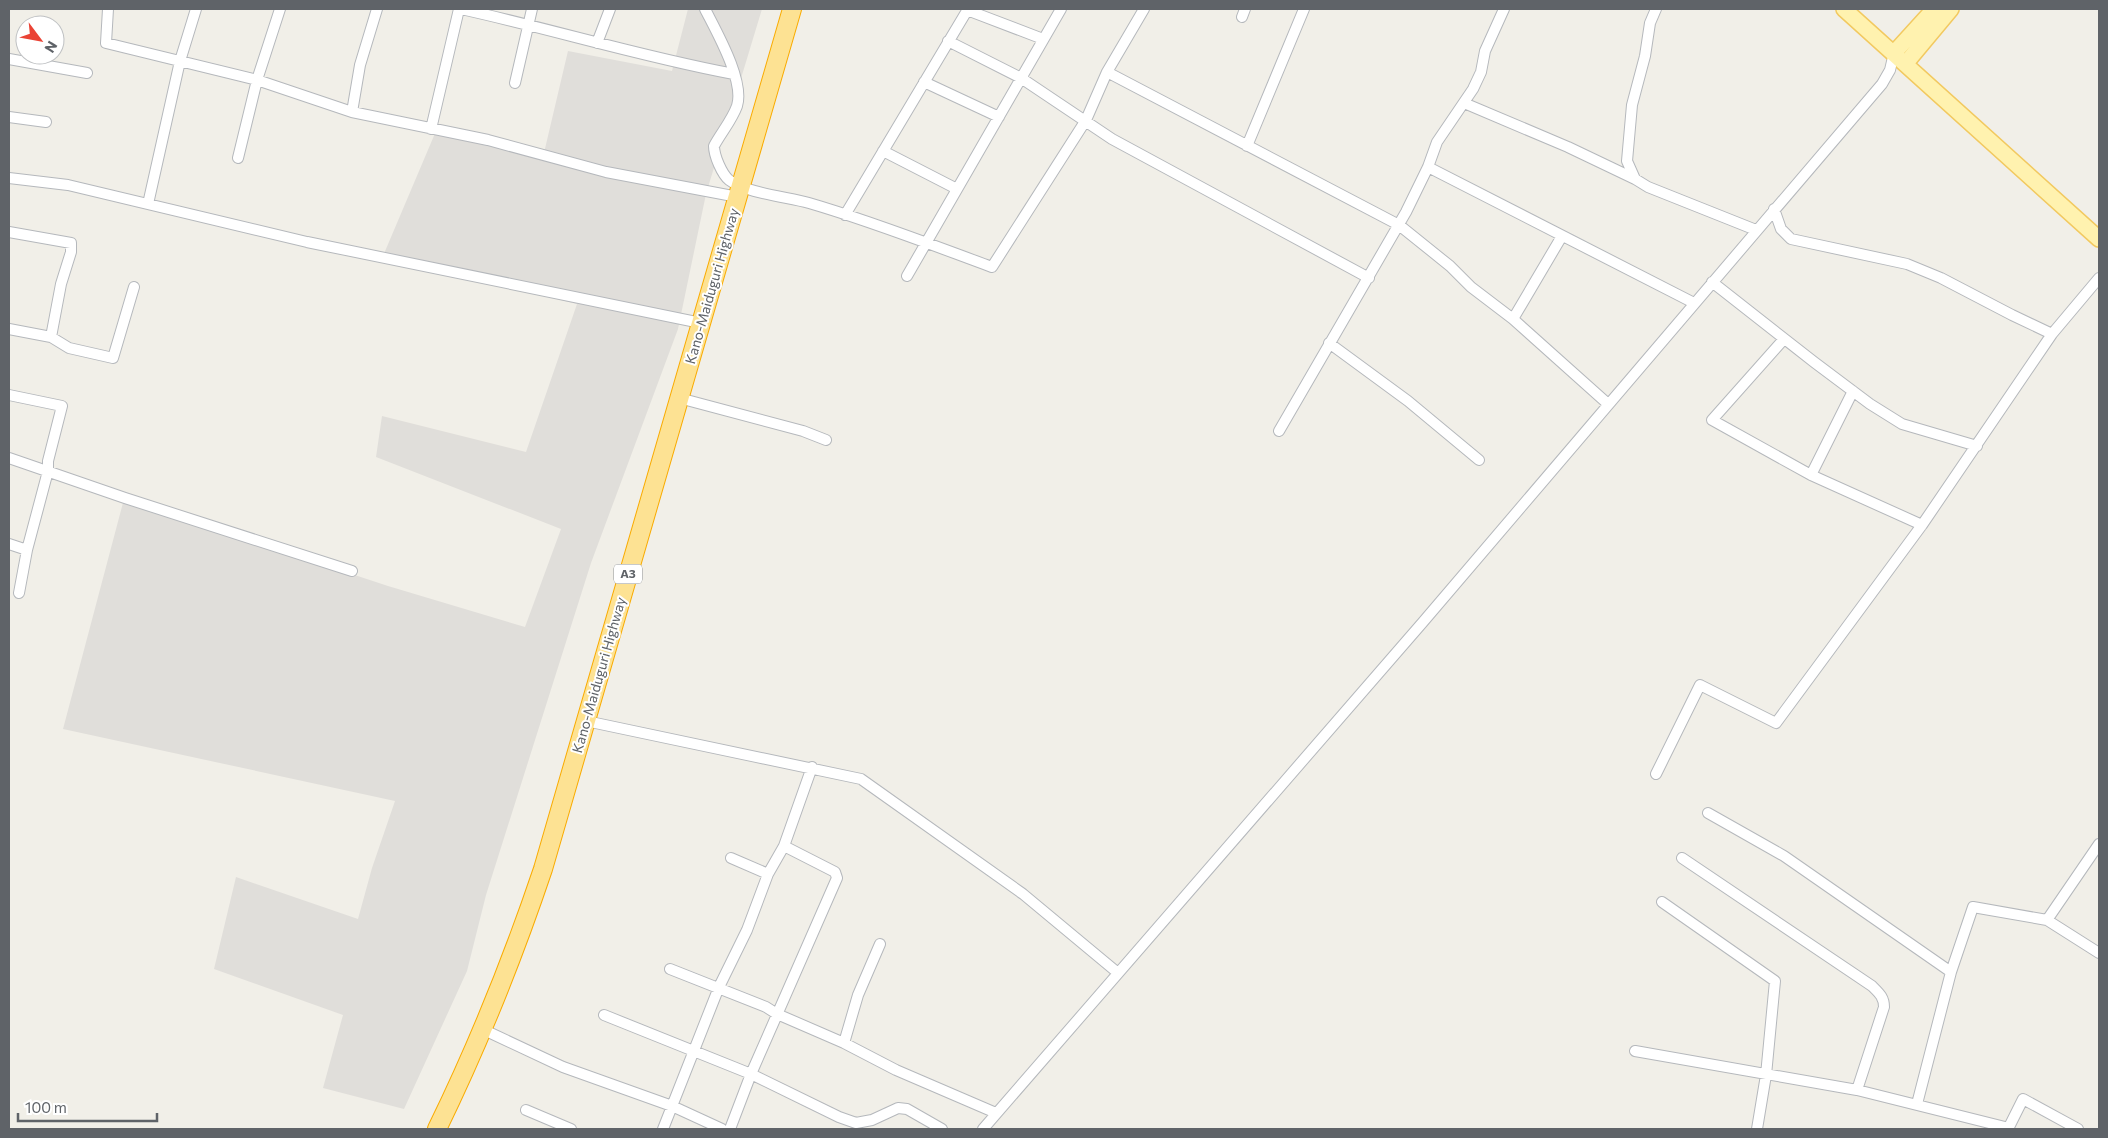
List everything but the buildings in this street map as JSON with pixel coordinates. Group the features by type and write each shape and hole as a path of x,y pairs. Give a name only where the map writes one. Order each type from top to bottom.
{"highway":[{"name":"Kano-Maiduguri Highway","path":"437,1129 482,1029 517,944 543,869 792,9"}],"main road":[{"path":"1844,9 2099,239"},
{"path":"1900,58 1934,9"},
{"path":"1900,58 1951,9"}],"street":[{"path":"108,9 106,43 257,80 352,112 488,140 606,172 809,203 926,242 992,267 1086,120 1107,72 1144,9"},
{"path":"148,204 180,61 196,9"},
{"path":"238,158 257,80 280,9"},
{"path":"352,112 360,65 377,9"},
{"path":"431,129 460,9 527,23 676,63 734,74"},
{"path":"514,83 527,23 532,9"},
{"path":"597,43 610,9"},
{"path":"705,9 722,43 734,74 739,95 736,107 714,146 714,151 724,174 739,192"},
{"path":"907,276 1061,9"},
{"path":"1247,146 1304,9"},
{"path":"1279,431 1399,225 1428,168 1437,142 1464,103 1481,72 1485,51 1504,9"},
{"path":"1635,180 1627,161 1632,105 1650,23 1656,9"},
{"path":"845,215 967,10 1043,39"},
{"path":"948,41 1021,78 1112,139 1369,278"},
{"path":"983,1129 1423,622 1882,84 1900,58"},
{"path":"9,59 87,73"},
{"path":"1107,72 1399,225 1450,266 1471,287 1512,319 1608,404"},
{"path":"924,82 999,117"},
{"path":"1464,103 1568,146 1648,187 1756,230"},
{"path":"9,117 46,122"},
{"path":"883,151 957,189"},
{"path":"1428,168 1694,303"},
{"path":"9,178 68,185 307,242 701,323"},
{"path":"1774,209 1781,229 1791,240 1907,264 1941,278 2052,334"},
{"path":"9,232 71,243 71,252 61,284 50,338"},
{"path":"1512,319 1562,236"},
{"path":"1656,774 1700,685 1776,723 1922,525 2052,334 2099,278"},
{"path":"1712,282 1853,391 1902,424 1976,446"},
{"path":"9,329 50,338 69,348 113,358 134,287"},
{"path":"1784,339 1712,420 1811,474 1922,525"},
{"path":"1330,343 1408,401 1479,460"},
{"path":"1811,474 1853,391"},
{"path":"9,395 62,406 48,461 48,471 27,550 19,593"},
{"path":"679,398 826,440"},
{"path":"9,458 125,498 352,571"},
{"path":"9,544 27,550"},
{"path":"586,721 812,767 861,779 1023,894 1118,973"},
{"path":"663,1129 718,987 747,930 768,874 784,846 812,767"},
{"path":"1708,813 1784,856 1951,972"},
{"path":"2047,920 2099,844"},
{"path":"730,1129 751,1074 837,878 835,872 784,846"},
{"path":"731,858 768,874"},
{"path":"1682,858 1872,986 1880,994 1884,1000 1884,1007 1857,1090"},
{"path":"1662,902 1775,981 1766,1075 1757,1129"},
{"path":"1917,1104 1951,972 1973,907 2047,920 2099,953"},
{"path":"844,1043 858,995 880,944"},
{"path":"670,969 766,1007 777,1014 844,1043 896,1070 996,1114"},
{"path":"604,1015 751,1074 839,1117 856,1123 872,1120 898,1108 906,1109 942,1129"},
{"path":"482,1029 562,1067 672,1106 722,1129"},
{"path":"1635,1051 1857,1090 2008,1129 2023,1099 2078,1129"},
{"path":"526,1110 571,1129"}],"shaded area":[{"path":"688,9 762,9 706,194 678,329 591,563 486,895 467,971 404,1109 323,1088 343,1015 214,969 236,877 358,919 372,868 395,801 63,729 124,499 388,586 525,627 561,529 376,457 382,416 526,452 577,304 383,256 436,131 544,153 568,51 672,71"}]}
